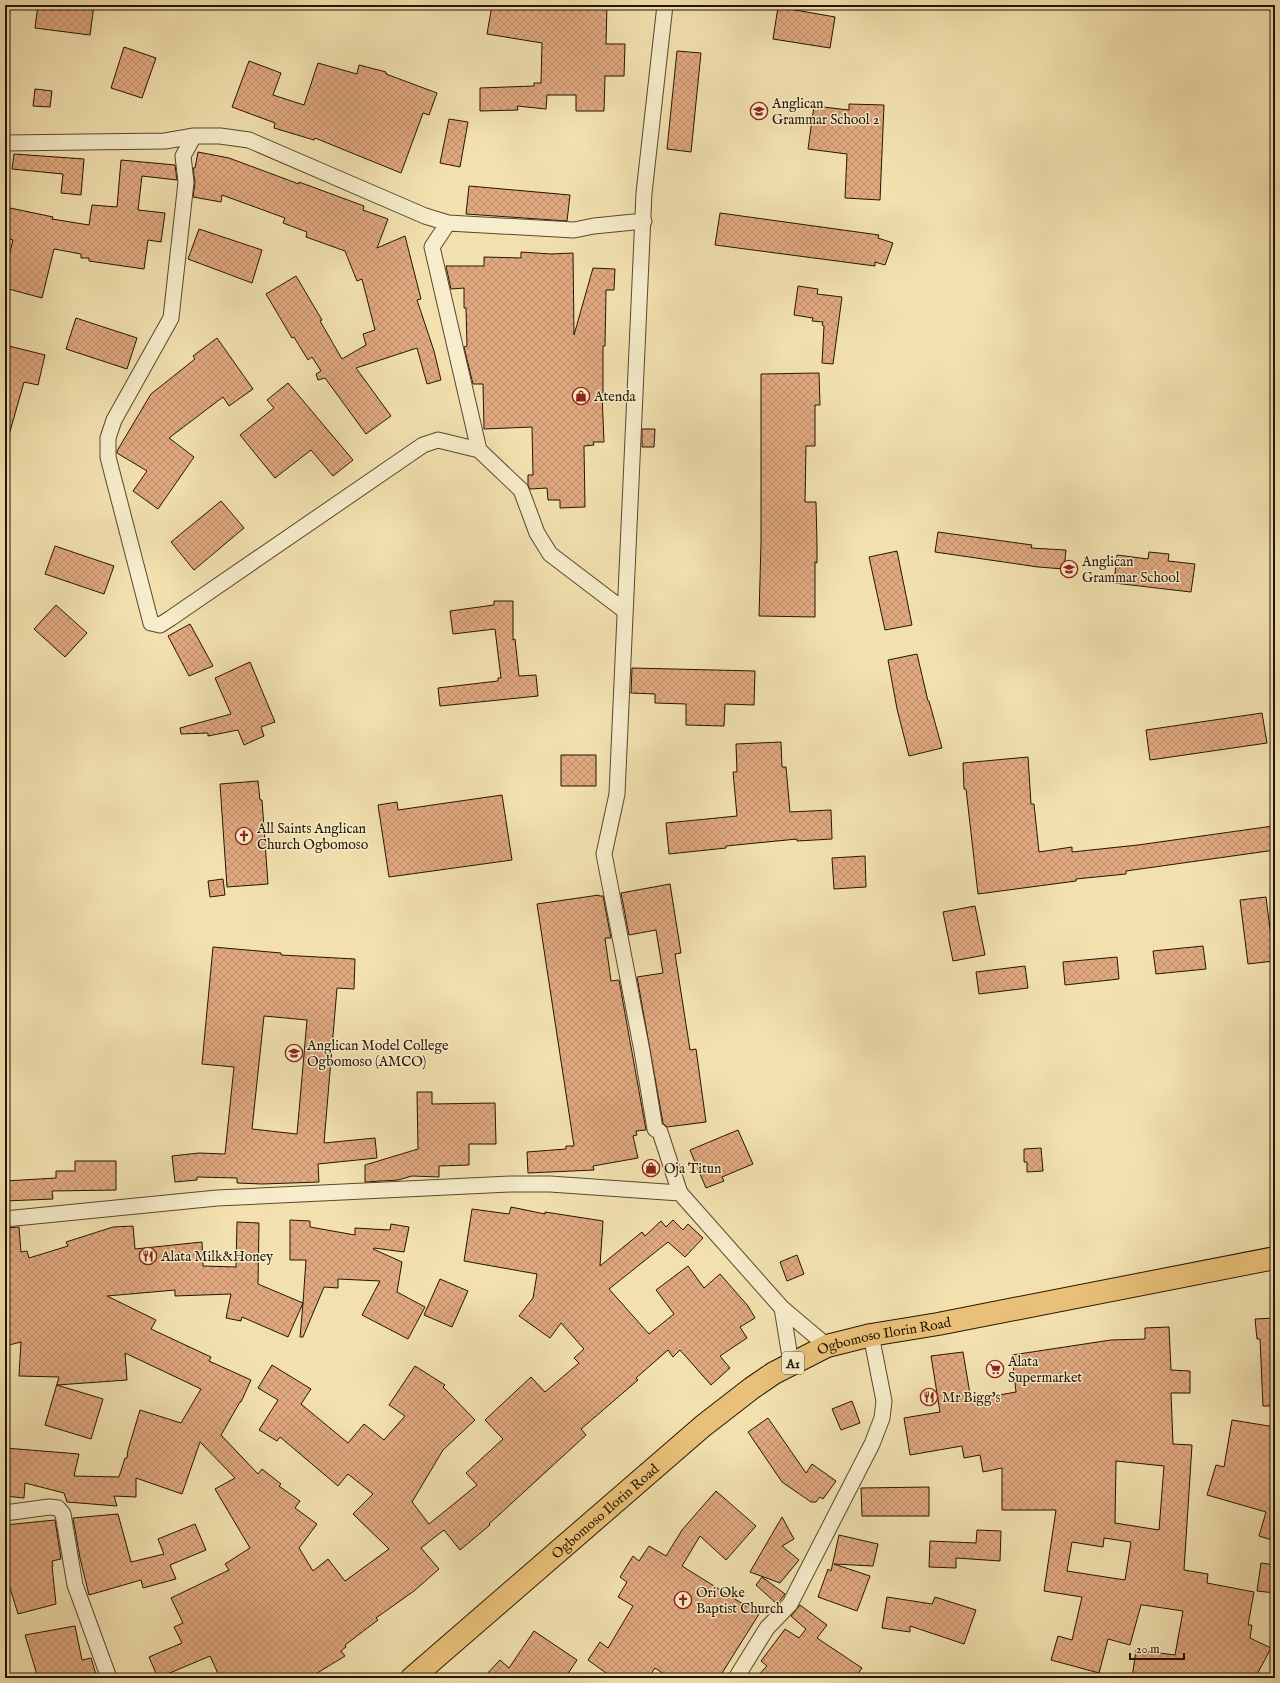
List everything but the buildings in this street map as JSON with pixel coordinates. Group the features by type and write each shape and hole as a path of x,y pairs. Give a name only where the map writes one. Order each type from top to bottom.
{"highway":[{"name":"Ogbomoso Ilorin Road","path":"413,1678 703,1426 752,1388 791,1363 827,1346 872,1335 954,1321 1275,1258"}],"street":[{"path":"665,5 644,193 644,221 617,794 604,854 642,1051 655,1129 660,1132 680,1193 782,1308 827,1346"},
{"path":"5,142 165,141 194,136 220,136 249,140 425,216 448,223 574,230 594,226 644,221"},
{"path":"194,136 183,156 186,182 171,318 114,420 108,438 108,456 151,623 160,625 171,618 423,445 438,440 479,450 520,490 537,533 550,554 625,611"},
{"path":"165,141 183,156"},
{"path":"448,223 432,247 479,450"},
{"path":"5,1219 217,1198 511,1184 550,1184 680,1193"},
{"path":"782,1308 791,1363"},
{"path":"736,1678 767,1628 790,1604 872,1444 882,1418 884,1401 872,1335"},
{"path":"5,1513 49,1507 58,1508 63,1514 75,1585 109,1678"}],"place":[{"name":"Anglican Grammar School 2","path":"759,111"},
{"name":"Atenda","path":"581,396"},
{"name":"Anglican Grammar School","path":"1069,569"},
{"name":"All Saints Anglican Church Ogbomoso","path":"244,836"},
{"name":"Anglican Model College Ogbomoso (AMCO)","path":"294,1053"},
{"name":"Oja Titun","path":"651,1168"},
{"name":"Alata Milk&Honey","path":"148,1256"},
{"name":"Alata Supermarket","path":"995,1369"},
{"name":"Mr Bigg's","path":"929,1397"},
{"name":"Ori Oke Baptist Church","path":"683,1600"}]}
